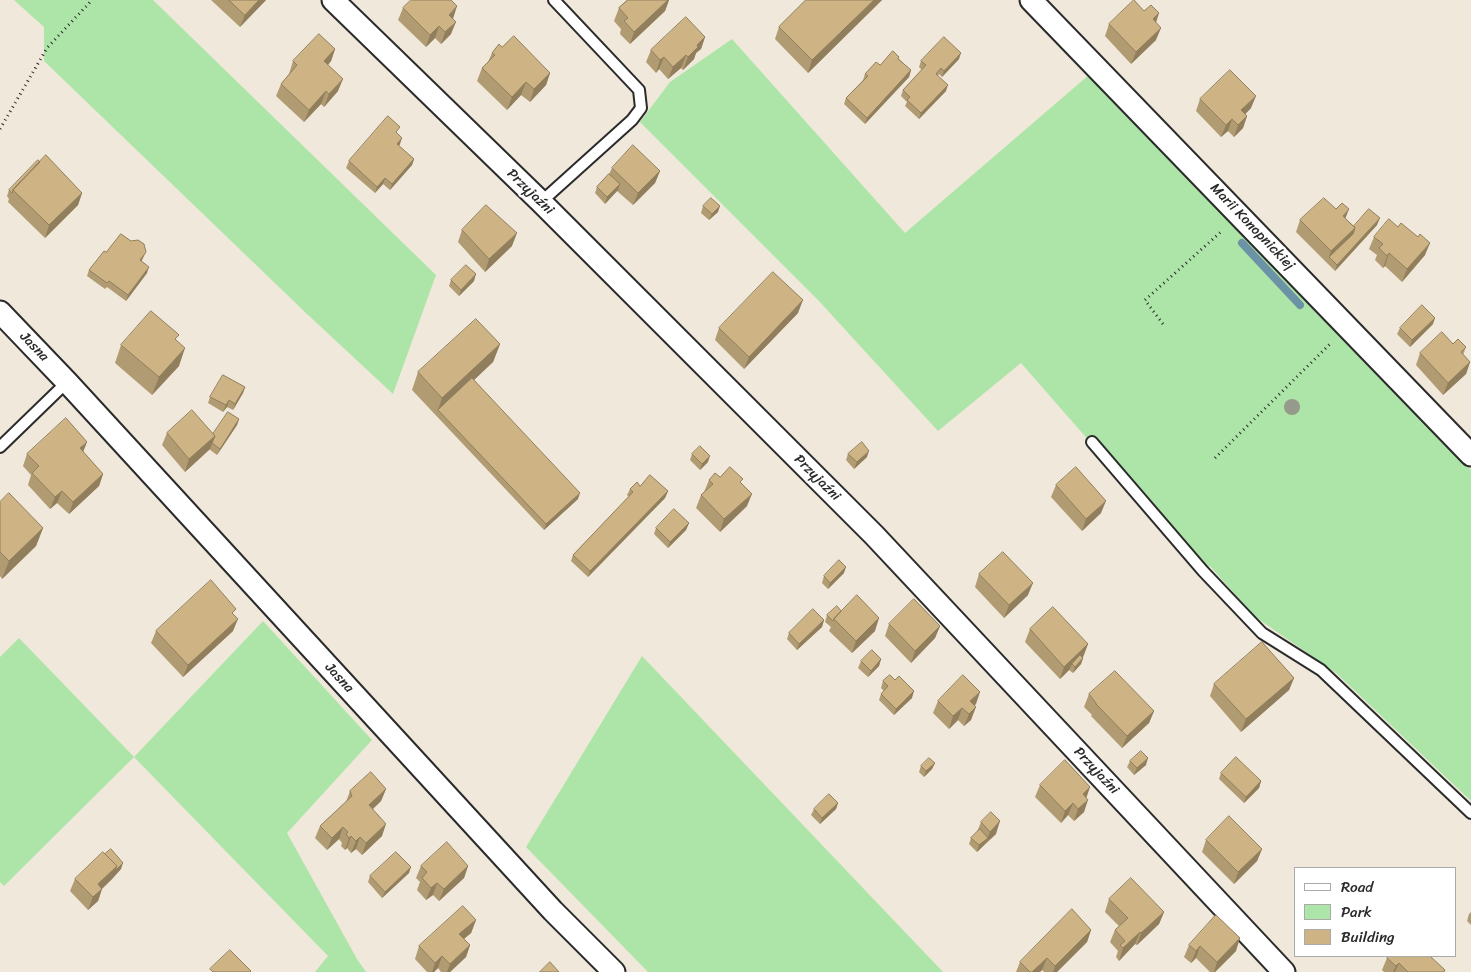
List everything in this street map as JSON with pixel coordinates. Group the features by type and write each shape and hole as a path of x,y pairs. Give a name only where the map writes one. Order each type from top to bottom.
{"street":[{"name":"Przyjaźni","path":"333,0 540,202 874,535 1284,972"},
{"name":"Marii Konopnickiej","path":"1031,0 1471,454"},
{"name":"Jasna","path":"0,312 67,382 553,911 614,972"}],"lane":[{"path":"540,202 632,120 641,108 639,90 554,0"},
{"path":"0,447 67,382"},
{"path":"1092,442 1203,571 1262,633 1321,670 1471,813"}],"path":[{"path":"0,130 47,48 92,0"},
{"path":"1163,324 1145,300 1240,215"},
{"path":"1215,458 1348,326"}],"green space":[{"path":"14,0 153,0 436,275 393,394 44,61 44,27"},
{"path":"732,39 905,233 1097,68 1404,395 1471,470 1471,801 1336,673 1254,616 1210,566 1203,571 1021,363 938,431 818,300 640,122 670,82"},
{"path":"263,621 372,740 287,833 366,972 315,972 328,956 134,757"},
{"path":"19,638 134,757 4,886 0,882 0,657"},
{"path":"642,656 943,972 648,972 526,847"}],"building":[{"path":"229,0 259,0 245,15"},
{"path":"411,0 451,0 457,6 449,15 456,22 445,32 439,26 430,35 403,8"},
{"path":"628,0 668,0 634,32 624,21 628,18 619,8"},
{"path":"806,0 874,0 812,60 779,27"},
{"path":"1134,0 1144,11 1151,5 1159,13 1153,19 1161,28 1136,52 1109,24"},
{"path":"686,17 705,37 688,57 686,55 673,67 664,57 660,60 651,50"},
{"path":"319,34 335,49 324,61 343,79 329,94 326,91 309,110 281,84 297,65 293,61"},
{"path":"514,36 550,73 534,89 526,82 512,97 482,68 495,55 492,53 499,44 502,47"},
{"path":"944,37 961,53 944,71 941,68 936,74 948,85 921,113 907,100 910,97 903,90 926,65 921,61"},
{"path":"893,51 899,57 898,59 911,70 867,118 846,98 868,76 865,74 876,62 880,65"},
{"path":"1230,70 1256,96 1241,110 1247,116 1238,125 1232,119 1226,125 1200,99"},
{"path":"388,116 400,127 396,132 402,138 397,144 414,159 392,184 385,178 377,187 349,161"},
{"path":"633,145 660,171 638,193 612,168"},
{"path":"46,155 82,193 49,225 13,190"},
{"path":"38,160 40,162 12,193 9,190"},
{"path":"609,174 620,184 607,197 597,187"},
{"path":"711,198 720,206 712,214 703,206"},
{"path":"1324,198 1336,209 1342,203 1349,209 1343,216 1355,228 1331,251 1300,220"},
{"path":"486,205 517,233 489,259 462,230"},
{"path":"1369,209 1380,218 1337,265 1329,257 1353,234 1354,226"},
{"path":"1389,219 1398,227 1401,223 1418,237 1420,234 1430,243 1407,269 1389,253 1387,256 1379,248 1383,244 1374,237"},
{"path":"121,234 131,241 138,240 144,244 146,252 140,260 149,267 128,295 109,281 107,283 89,270"},
{"path":"466,265 476,274 461,290 451,280"},
{"path":"773,272 803,300 749,357 719,328"},
{"path":"1422,305 1435,318 1412,340 1400,328"},
{"path":"151,311 179,335 175,339 185,348 159,377 121,345"},
{"path":"476,319 500,344 442,398 418,372"},
{"path":"1442,332 1453,344 1458,339 1466,347 1461,352 1470,362 1448,383 1420,353"},
{"path":"223,375 245,387 235,404 229,400 226,405 210,397"},
{"path":"472,378 580,493 546,524 438,410"},
{"path":"192,410 215,436 189,459 167,433"},
{"path":"228,412 239,419 220,449 212,443 215,436 213,434"},
{"path":"66,418 87,442 80,448 103,474 73,502 62,491 55,497 32,473 39,466 27,454"},
{"path":"862,442 869,451 857,462 848,454"},
{"path":"700,446 710,456 702,464 692,454"},
{"path":"730,467 743,479 740,482 752,494 724,519 701,495 713,484 709,480 715,473 720,477"},
{"path":"1076,467 1106,501 1086,519 1056,485"},
{"path":"650,475 668,491 590,571 573,555 633,492 630,489 637,482 640,486"},
{"path":"9,493 43,528 9,561 0,552 0,502"},
{"path":"674,509 689,523 670,542 656,528"},
{"path":"1003,552 1033,583 1009,605 979,574"},
{"path":"839,560 846,567 830,583 824,576"},
{"path":"211,580 236,609 232,613 238,619 188,665 156,631"},
{"path":"857,595 879,618 856,641 834,619"},
{"path":"914,599 940,626 915,651 889,624"},
{"path":"837,606 841,611 833,621 827,615"},
{"path":"1053,607 1088,644 1064,667 1030,629"},
{"path":"813,609 824,620 799,644 789,633"},
{"path":"1262,642 1294,678 1246,719 1214,684"},
{"path":"872,650 881,659 871,671 861,661"},
{"path":"1080,655 1083,658 1075,667 1072,664"},
{"path":"1115,671 1154,711 1127,736 1096,704 1089,694"},
{"path":"890,675 895,680 899,676 914,691 896,709 881,694 888,686 883,681"},
{"path":"963,675 980,692 970,701 976,707 969,714 962,708 953,716 938,701"},
{"path":"1141,751 1148,758 1137,768 1130,761"},
{"path":"1236,757 1261,781 1246,797 1221,773"},
{"path":"929,758 935,763 926,771 921,766"},
{"path":"1065,760 1090,787 1083,794 1088,800 1078,809 1073,803 1065,811 1040,785"},
{"path":"371,772 386,789 369,805 386,824 366,843 360,837 356,841 351,836 349,838 346,834 348,832 343,827 332,838 320,826 352,796 350,791"},
{"path":"829,794 838,803 822,818 814,809"},
{"path":"991,812 1000,821 990,832 981,822"},
{"path":"1229,816 1262,849 1238,872 1206,840"},
{"path":"980,829 988,838 979,845 971,838"},
{"path":"447,842 468,866 444,889 437,883 431,888 422,878 427,872 421,866"},
{"path":"111,849 123,863 115,871 117,866 105,854"},
{"path":"103,852 117,866 98,884 102,889 93,897 75,879"},
{"path":"396,852 411,867 385,892 370,876"},
{"path":"1131,878 1164,912 1123,948 1120,945 1125,941 1115,930 1128,918 1109,899"},
{"path":"463,906 476,920 459,934 470,945 450,964 442,956 435,963 419,946"},
{"path":"1072,909 1091,930 1055,966 1047,958 1030,972 1020,962"},
{"path":"1216,915 1240,938 1217,962 1200,946 1196,951 1189,945"},
{"path":"230,950 250,972 213,972 210,969"},
{"path":"1431,957 1445,970 1444,972 1408,972 1399,963 1396,966 1387,958"},
{"path":"550,962 559,972 540,972"}],"waterway":[{"path":"1242,243 1300,305"}]}
